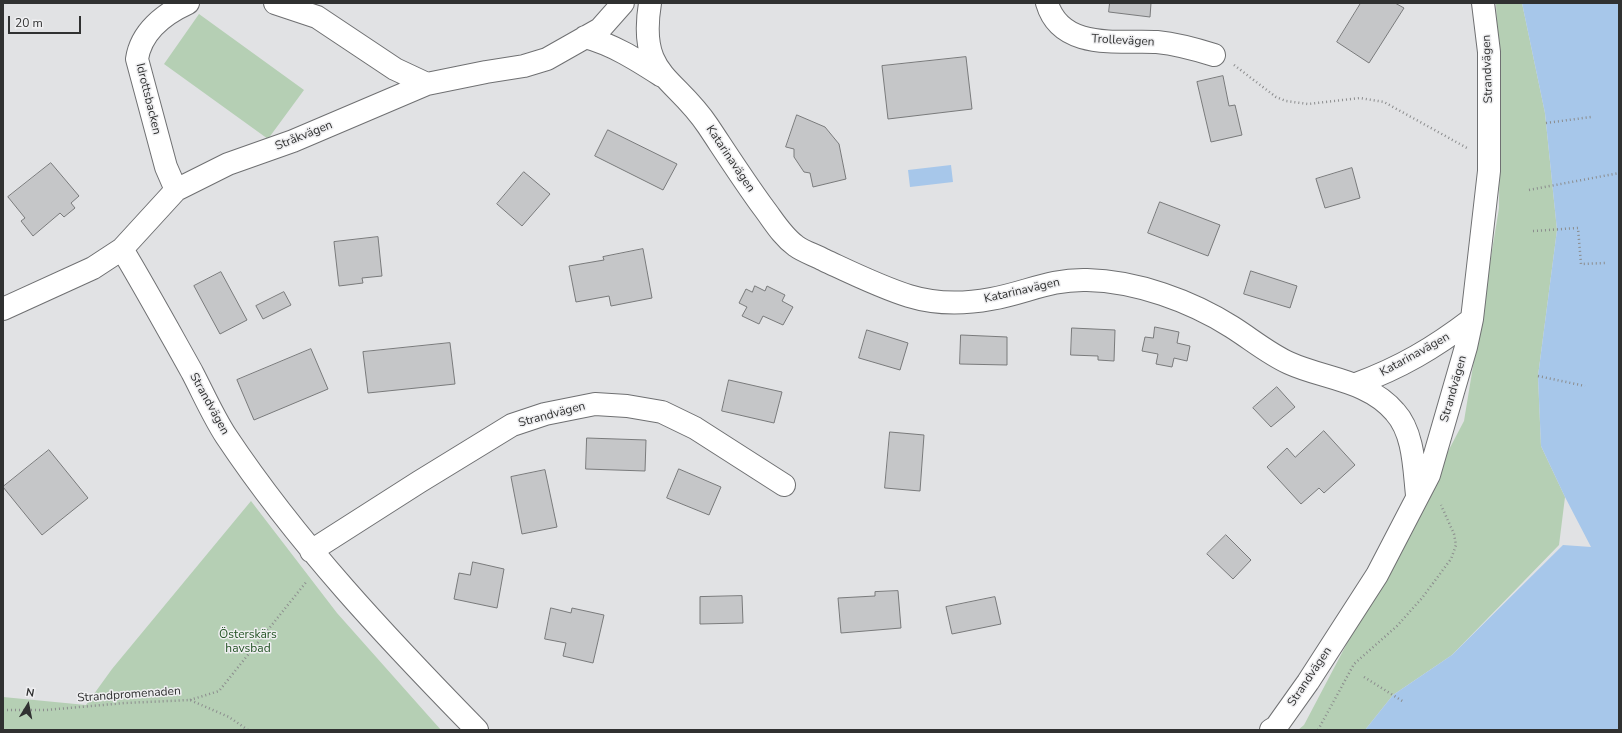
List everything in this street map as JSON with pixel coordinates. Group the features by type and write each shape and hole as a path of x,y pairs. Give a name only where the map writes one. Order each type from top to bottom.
{"street":[{"name":"Idrottsbacken","path":"176,190 166,167 138,60 139,48 158,21 188,3"},
{"path":"275,3 317,17 395,69 427,84"},
{"name":"Stråkvägen","path":"3,309 93,268 122,249 176,190 228,164 293,141 427,84 478,73 524,66 547,59 600,29 623,3"},
{"name":"Katarinavägen","path":"650,3 646,24 647,41 654,61 663,77"},
{"name":"Trollevägen","path":"1047,3 1054,18 1064,29 1087,40 1181,45 1214,55"},
{"name":"Strandvägen","path":"1271,730 1276,727 1308,682 1377,575 1429,474 1466,347 1472,319 1490,161 1489,52 1484,3"},
{"name":"Katarinavägen","path":"586,37 604,42 623,51 663,77 703,119 778,228 796,246 867,280 910,296 935,302 966,302 992,299 1058,281 1108,281 1131,286 1186,303 1206,312 1285,362 1310,372 1356,384 1380,398 1395,412 1405,426 1413,456 1417,495"},
{"name":"Strandvägen","path":"122,249 144,285 225,434 259,483 317,557 394,645 477,730"},
{"name":"Katarinavägen","path":"1356,384 1389,372 1442,342 1472,319"},
{"name":"Strandvägen","path":"317,557 512,425 545,414 595,404 627,406 662,412 695,428 784,485"}],"path":[{"path":"1214,55 1227,60 1276,97 1286,101 1308,104 1360,98 1384,102 1490,161"},
{"path":"1546,123 1591,117"},
{"path":"1529,190 1619,173"},
{"path":"1533,231 1578,228 1581,264 1606,263"},
{"path":"1538,376 1585,386"},
{"path":"1318,730 1354,664 1397,626 1422,598 1451,559 1456,545 1454,534 1429,474"},
{"path":"190,700 219,691 317,557"},
{"path":"1364,677 1404,702"},
{"name":"Strandpromenaden","path":"3,710 46,710 125,703 190,700 229,717 248,730"}],"green space":[{"path":"1496,3 1522,3 1545,113 1557,230 1538,376 1541,446 1565,497 1559,545 1452,655 1393,695 1365,730 1298,730 1304,725 1464,421 1499,208 1500,101"},
{"path":"199,14 304,90 268,139 164,64"},
{"name":"Österskärs havsbad","path":"251,501 337,613 441,730 3,730 3,697 86,705 112,669"}],"water":[{"path":"1522,3 1619,3 1619,730 1365,730 1393,695 1452,655 1563,545 1591,547 1541,446 1538,376 1557,230 1545,113"},
{"path":"951,165 953,182 910,187 908,170"}],"building":[{"path":"1110,3 1151,3 1150,17 1109,12"},
{"path":"1361,3 1395,3 1404,8 1369,63 1337,42"},
{"path":"966,57 972,109 888,119 882,66"},
{"path":"1223,76 1229,106 1235,105 1242,135 1211,142 1197,82"},
{"path":"797,115 825,127 839,144 846,179 813,187 810,173 804,172 794,157 794,149 786,147"},
{"path":"608,130 677,164 663,190 595,156"},
{"path":"51,163 79,196 71,203 75,208 64,217 60,213 33,236 21,221 25,218 8,197"},
{"path":"1352,168 1360,198 1325,208 1316,179"},
{"path":"524,172 550,194 522,226 497,204"},
{"path":"1160,202 1220,225 1208,256 1148,233"},
{"path":"378,237 382,276 362,278 363,283 339,286 334,242"},
{"path":"643,249 652,298 611,306 609,296 576,302 569,266 604,260 603,257"},
{"path":"1251,271 1297,286 1290,308 1244,294"},
{"path":"221,272 247,320 220,334 194,286"},
{"path":"755,286 765,291 767,286 785,295 782,301 793,307 783,325 763,316 759,324 742,316 747,307 739,303 746,289 752,292"},
{"path":"284,292 291,305 263,319 256,306"},
{"path":"1155,327 1179,332 1177,343 1190,346 1187,361 1174,358 1172,367 1156,364 1158,354 1142,351 1145,337 1153,338"},
{"path":"1072,328 1115,330 1114,361 1098,360 1098,356 1071,355"},
{"path":"867,330 908,343 900,370 859,358"},
{"path":"961,335 1007,337 1007,365 960,364"},
{"path":"450,343 455,384 368,393 363,352"},
{"path":"311,349 328,389 254,420 237,380"},
{"path":"729,380 782,392 774,423 722,411"},
{"path":"1277,387 1295,407 1271,427 1253,408"},
{"path":"1324,431 1355,465 1324,493 1319,488 1301,504 1267,467 1287,448 1295,457"},
{"path":"890,432 924,435 920,491 885,488"},
{"path":"587,438 646,440 645,471 586,469"},
{"path":"49,450 88,498 42,535 3,487"},
{"path":"679,469 721,487 709,515 667,498"},
{"path":"545,470 557,527 522,534 511,477"},
{"path":"1226,535 1251,560 1233,579 1207,554"},
{"path":"473,562 504,569 497,608 454,599 459,573 470,575"},
{"path":"898,591 901,628 841,633 838,598 875,596 875,592"},
{"path":"742,596 743,623 700,624 700,597"},
{"path":"995,597 1001,624 952,634 946,607"},
{"path":"551,608 571,613 572,608 604,615 593,663 563,656 566,643 545,639"}]}
